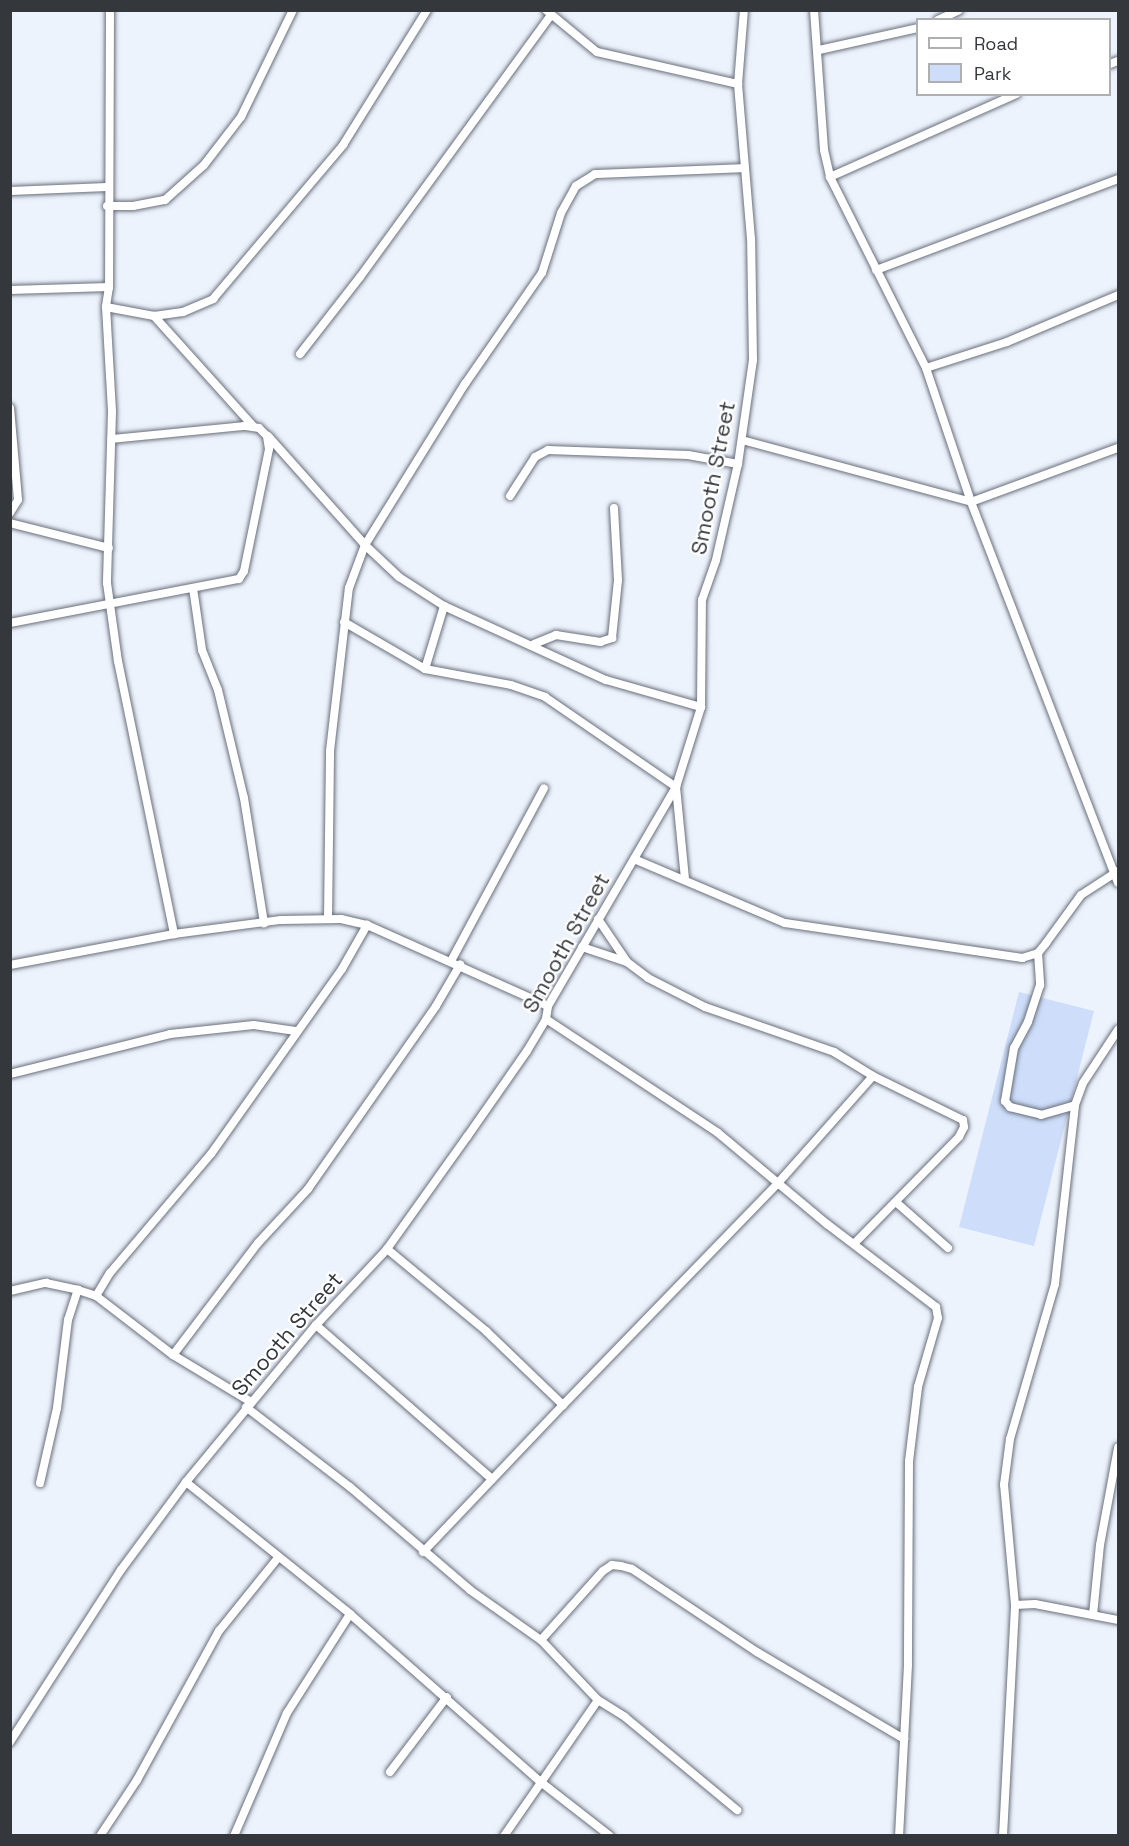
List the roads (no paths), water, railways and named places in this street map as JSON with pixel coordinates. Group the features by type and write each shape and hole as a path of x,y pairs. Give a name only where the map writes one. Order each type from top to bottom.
{"street":[{"path":"110,10 107,187 109,286 106,307 112,440 110,603 174,934"},
{"path":"107,206 165,200 204,165 241,117 293,10"},
{"path":"106,307 154,316 183,312 213,299 343,146 427,10"},
{"name":"Smooth Street","path":"10,1742 121,1570 186,1482 248,1404 316,1325 387,1249 521,1060 546,1019 548,1006 676,787 701,707 702,600 716,560 738,464 753,360 751,239 743,168 738,84 744,10"},
{"path":"814,10 819,50 824,150 830,177 926,368 971,502 1119,883"},
{"path":"942,18 959,10"},
{"path":"300,354 360,278 548,13 597,52 738,84"},
{"path":"819,50 916,28"},
{"path":"830,177 1012,96"},
{"path":"328,919 330,751 349,588 364,545 465,384 543,273 561,213 576,186 595,174 743,168"},
{"path":"876,270 1119,179"},
{"path":"10,191 107,187"},
{"path":"10,290 109,286"},
{"path":"926,368 1007,342 1119,295"},
{"path":"154,316 253,426 267,436 364,545 399,577 444,606 534,644 606,680 701,707"},
{"path":"10,408 18,500 10,513"},
{"path":"112,440 253,426"},
{"path":"10,623 239,579 249,561 269,449 267,436"},
{"path":"742,440 971,502 1119,448"},
{"path":"510,496 535,457 548,450 688,455 738,464"},
{"path":"534,644 556,635 600,642 612,638 618,580 614,508"},
{"path":"10,523 109,548"},
{"path":"193,588 202,650 218,690 244,798 264,922"},
{"path":"425,669 444,606"},
{"path":"344,622 425,669 511,685 545,697 676,787 685,878"},
{"path":"451,961 544,788"},
{"path":"634,859 800,926 964,948 1011,958 1038,953"},
{"path":"1075,1105 1041,1115 1010,1107 1005,1101 1014,1048 1028,1022 1040,985 1038,953 1081,895 1116,872"},
{"path":"10,965 174,934 264,922 328,919 367,925 548,1006"},
{"path":"598,919 627,962 648,978 705,1007 834,1052 873,1077 956,1114 964,1124 959,1137 897,1203 855,1243"},
{"path":"96,1296 110,1273 211,1154 342,969 367,925"},
{"path":"582,947 627,962"},
{"path":"173,1354 258,1243 308,1189 436,1006 459,965"},
{"path":"546,1019 718,1133 936,1307 938,1318 918,1387 909,1461 904,1739 899,1836"},
{"path":"10,1074 170,1034 254,1025 296,1031"},
{"path":"1003,1836 1015,1605 1004,1485 1010,1439 1055,1284 1075,1105 1083,1083 1119,1030"},
{"path":"423,1552 778,1183 873,1077"},
{"path":"897,1203 948,1248"},
{"path":"387,1249 486,1331 562,1405"},
{"path":"10,1291 46,1283 96,1296 173,1354 248,1404 350,1487 423,1552 541,1640 598,1700 625,1717 737,1810"},
{"path":"40,1483 61,1388 62,1348 78,1290"},
{"path":"316,1325 492,1479"},
{"path":"1093,1615 1100,1545 1119,1448"},
{"path":"186,1482 350,1614 542,1783 610,1836"},
{"path":"100,1836 137,1780 219,1631 278,1558"},
{"path":"541,1640 603,1571 612,1565 632,1569 757,1652 904,1739"},
{"path":"1015,1605 1035,1604 1119,1620"},
{"path":"234,1836 287,1713 350,1614"},
{"path":"390,1772 447,1697"},
{"path":"504,1836 598,1700"}]}
